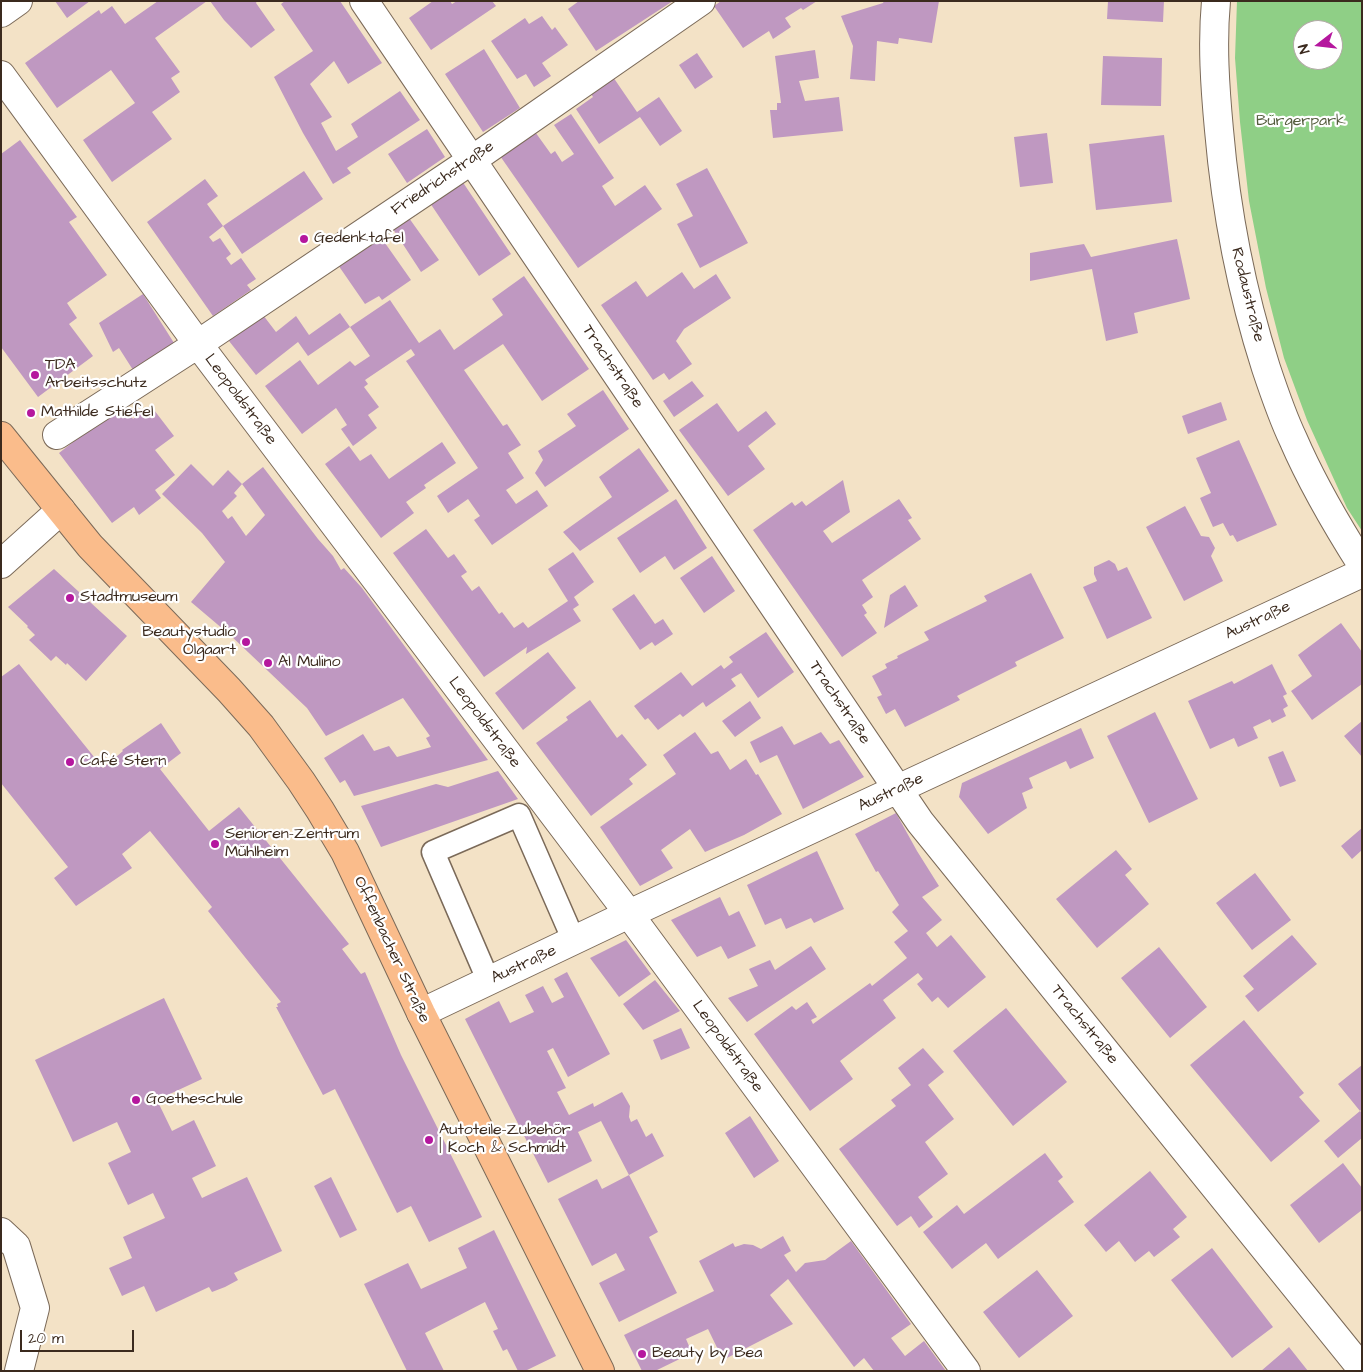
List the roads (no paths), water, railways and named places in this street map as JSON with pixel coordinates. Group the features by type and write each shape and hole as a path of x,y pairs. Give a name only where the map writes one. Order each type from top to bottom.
{"main road":[{"name":"Offenbacher Straße","path":"1,436 90,546 229,690 261,726 320,810 345,852 421,1013 600,1371"}],"street":[{"path":"1,13 18,1"},
{"name":"Trachstraße","path":"364,1 920,822 1362,1369"},
{"name":"Friedrichstraße","path":"57,435 198,344 472,160 701,1"},
{"name":"Rodaustraße","path":"1216,1 1214,61 1224,184 1244,293 1254,331 1292,438 1332,517 1362,566"},
{"name":"Leopoldstraße","path":"1,76 198,344 630,914 966,1371"},
{"path":"1,564 60,510"},
{"name":"Austraße","path":"421,1013 1362,573"},
{"path":"1,1232 16,1246 35,1308 19,1371"}],"lane":[{"path":"489,982 433,852 519,814 574,941"}],"place":[{"name":"Gedenktafel","path":"304,239"},
{"name":"TDA Arbeitsschutz","path":"35,375"},
{"name":"Mathilde Stiefel","path":"31,413"},
{"name":"Stadtmuseum","path":"70,598"},
{"name":"Beautystudio Olgaart","path":"246,642"},
{"name":"Al Mulino","path":"268,663"},
{"name":"Café Stern","path":"70,762"},
{"name":"Senioren-Zentrum Mühlheim","path":"215,844"},
{"name":"Goetheschule","path":"136,1100"},
{"name":"Autoteile-Zubehör | Koch & Schmidt","path":"429,1140"},
{"name":"Beauty by Bea","path":"642,1354"}],"park label":[{"name":"Bürgerpark","path":"1301,122"}]}
